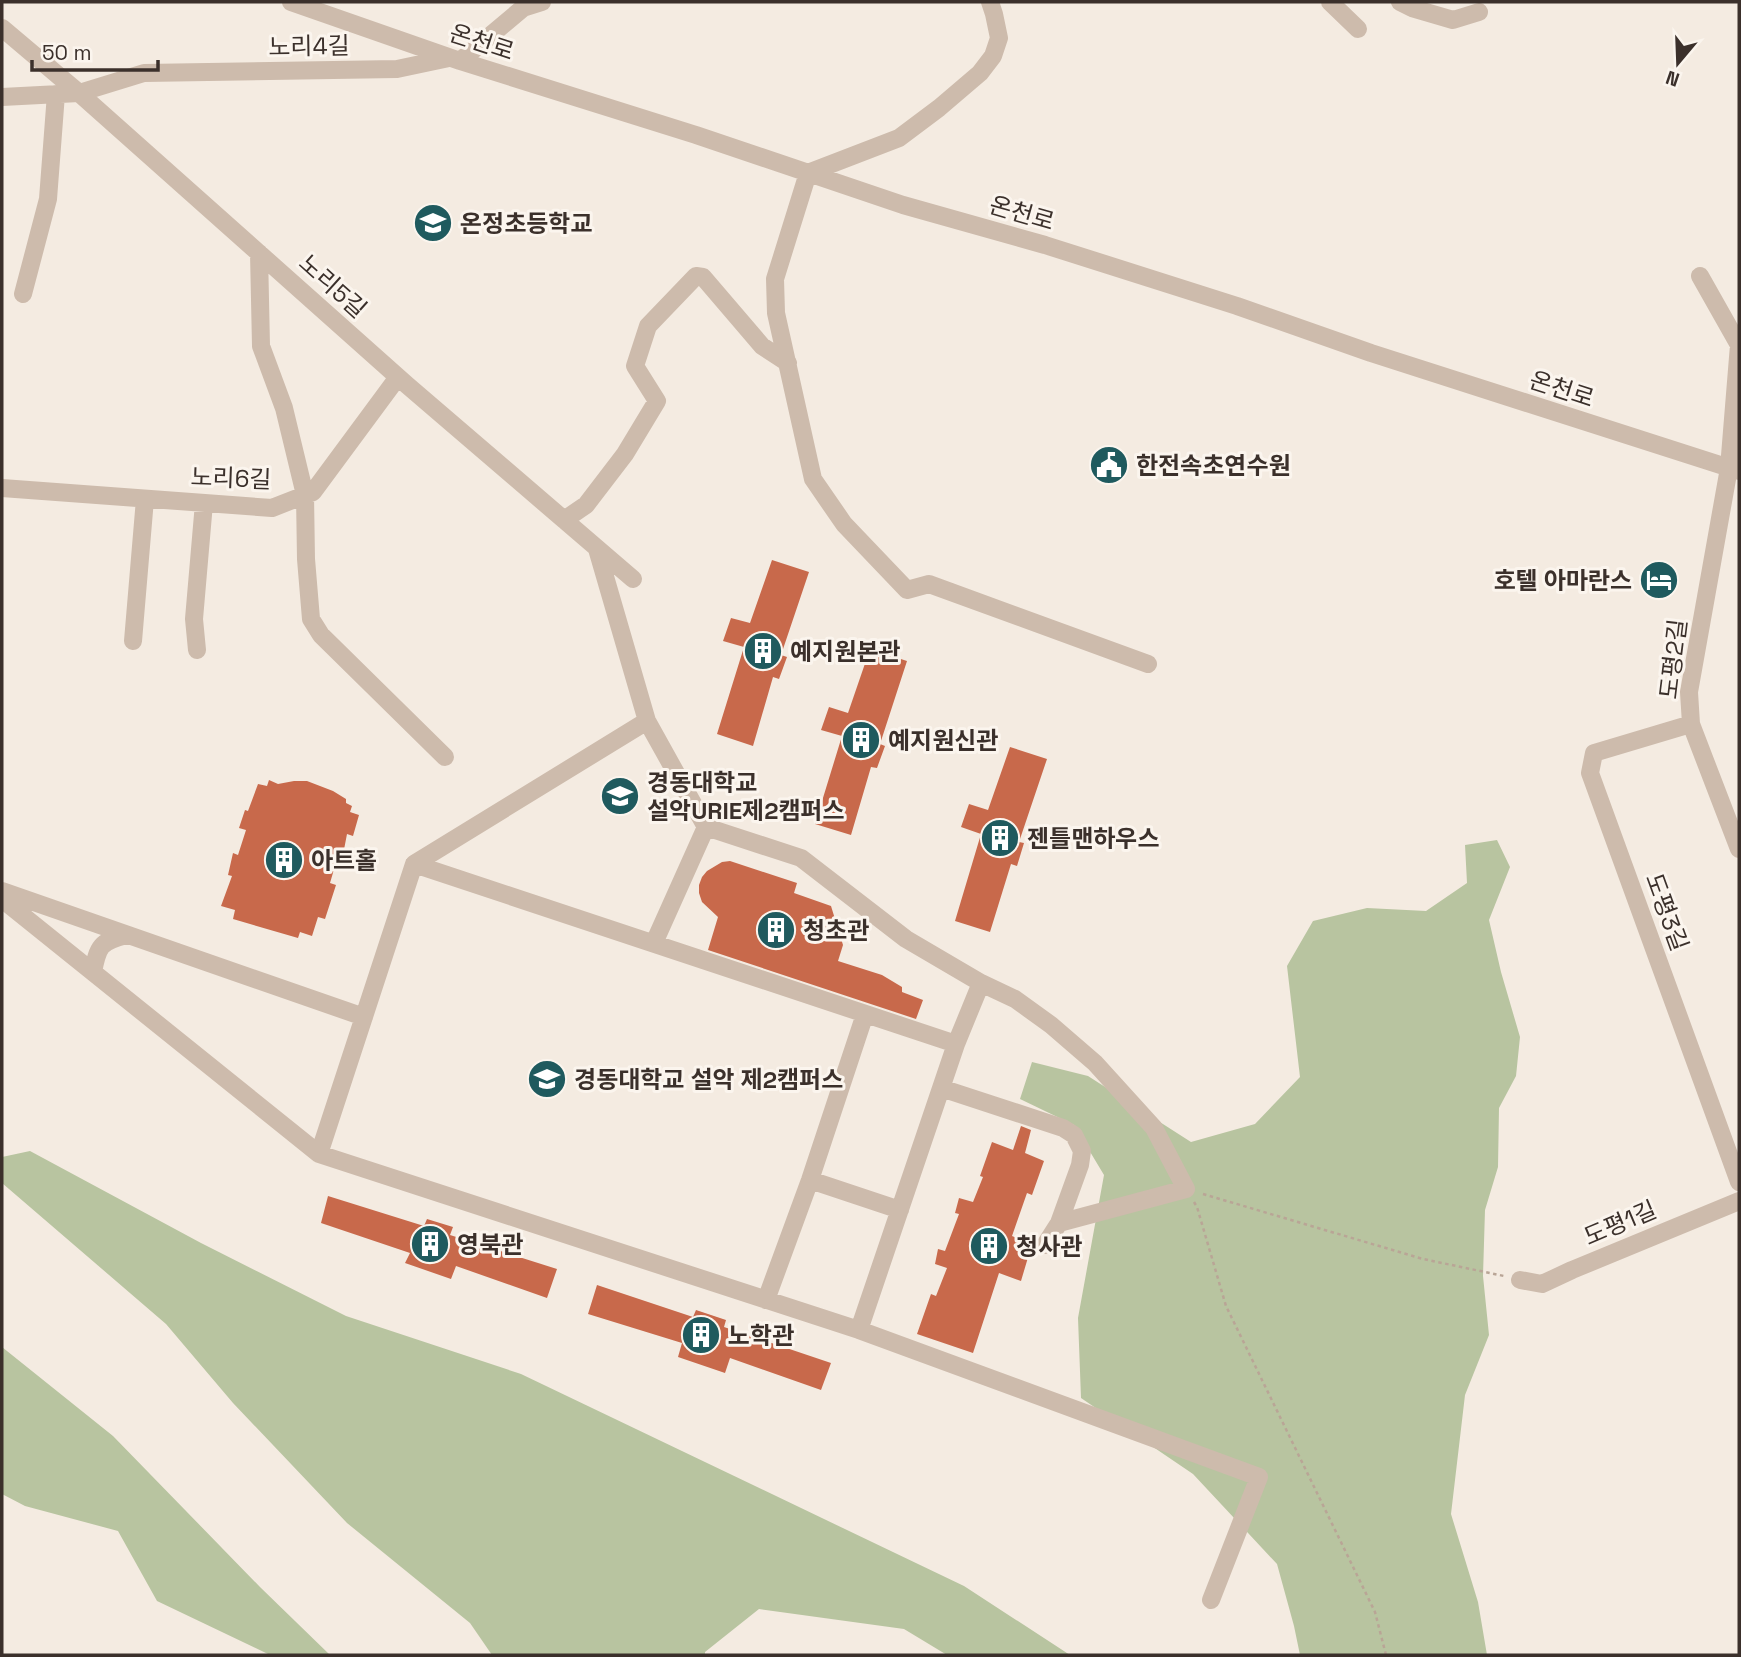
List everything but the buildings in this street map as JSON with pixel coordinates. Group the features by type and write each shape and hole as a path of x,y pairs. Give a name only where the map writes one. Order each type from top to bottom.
{"street":[{"name":"온천로","path":"291,2 455,59 696,135 903,205 1071,253 1237,306 1371,354 1734,470"},
{"path":"455,59 523,8 542,2"},
{"path":"990,2 999,38 993,56 980,73 899,138 808,173 775,279 776,313 813,479 844,524 907,590 929,584 1148,664"},
{"path":"1330,2 1358,29"},
{"path":"1400,2 1453,20 1479,12"},
{"name":"노리5길","path":"2,28 79,93 398,377 633,579"},
{"name":"노리4길","path":"2,97 79,93 145,73 397,69 455,59"},
{"path":"23,294 48,198 56,94"},
{"path":"259,253 261,346 284,408 305,495 311,619 321,635 445,757"},
{"path":"564,520 586,505 625,454 657,401 635,366 648,326 696,276 703,277 762,346 788,363"},
{"name":"도평2길","path":"1700,276 1738,345 1734,470 1689,692 1691,724 1739,849"},
{"name":"노리6길","path":"2,488 272,508 313,492 398,377"},
{"path":"133,641 145,499"},
{"path":"197,650 194,619 204,503"},
{"path":"597,548 647,721 705,827 801,858 906,939 981,983 1015,999 1051,1025 1095,1063 1154,1128 1186,1189 1059,1223"},
{"path":"319,1154 414,863 647,721"},
{"name":"도평3길","path":"1691,724 1594,753 1590,773 1739,1182"},
{"path":"654,943 705,827"},
{"path":"414,863 956,1044"},
{"path":"2,891 363,1017"},
{"path":"2,899 319,1154 859,1330 1259,1476 1211,1600"},
{"path":"93,972 100,946 110,939 126,935"},
{"path":"859,1330 956,1044 981,983"},
{"path":"766,1300 810,1180 865,1014"},
{"path":"941,1088 1063,1128 1074,1135 1082,1151 1080,1165 1059,1223 1045,1245"},
{"path":"810,1180 900,1210"},
{"name":"도평1길","path":"1520,1280 1542,1284 1739,1200"}],"path":[{"path":"1186,1189 1423,1259 1520,1280"},
{"path":"1186,1189 1197,1208 1226,1306 1375,1612 1386,1655"}],"green space":[{"path":"1497,840 1510,867 1489,920 1520,1037 1516,1076 1499,1108 1498,1167 1485,1210 1483,1276 1489,1335 1465,1395 1451,1514 1478,1602 1487,1655 1300,1655 1277,1564 1193,1474 1081,1398 1078,1318 1104,1175 1074,1125 1020,1099 1032,1062 1088,1076 1191,1142 1255,1124 1300,1077 1287,966 1313,921 1367,908 1426,911 1467,883 1465,845"},
{"path":"30,1151 201,1243 346,1316 521,1374 964,1586 1070,1655 947,1655 904,1629 759,1609 705,1652 705,1655 492,1655 470,1623 347,1523 233,1403 166,1324 2,1183 2,1157"},
{"path":"2,1347 113,1436 330,1655 270,1655 157,1601 118,1531 25,1506 2,1494"}],"place":[{"name":"온정초등학교","path":"433,223"},
{"name":"한전속초연수원","path":"1109,465"},
{"name":"호텔 아마란스","path":"1659,580"},
{"name":"예지원본관","path":"763,651"},
{"name":"예지원신관","path":"861,740"},
{"name":"경동대학교 설악URIE제2캠퍼스","path":"620,796"},
{"name":"젠틀맨하우스","path":"1000,838"},
{"name":"아트홀","path":"284,860"},
{"name":"청초관","path":"776,930"},
{"name":"경동대학교 설악 제2캠퍼스","path":"547,1079"},
{"name":"영북관","path":"430,1244"},
{"name":"청사관","path":"989,1246"},
{"name":"노학관","path":"701,1335"}]}
